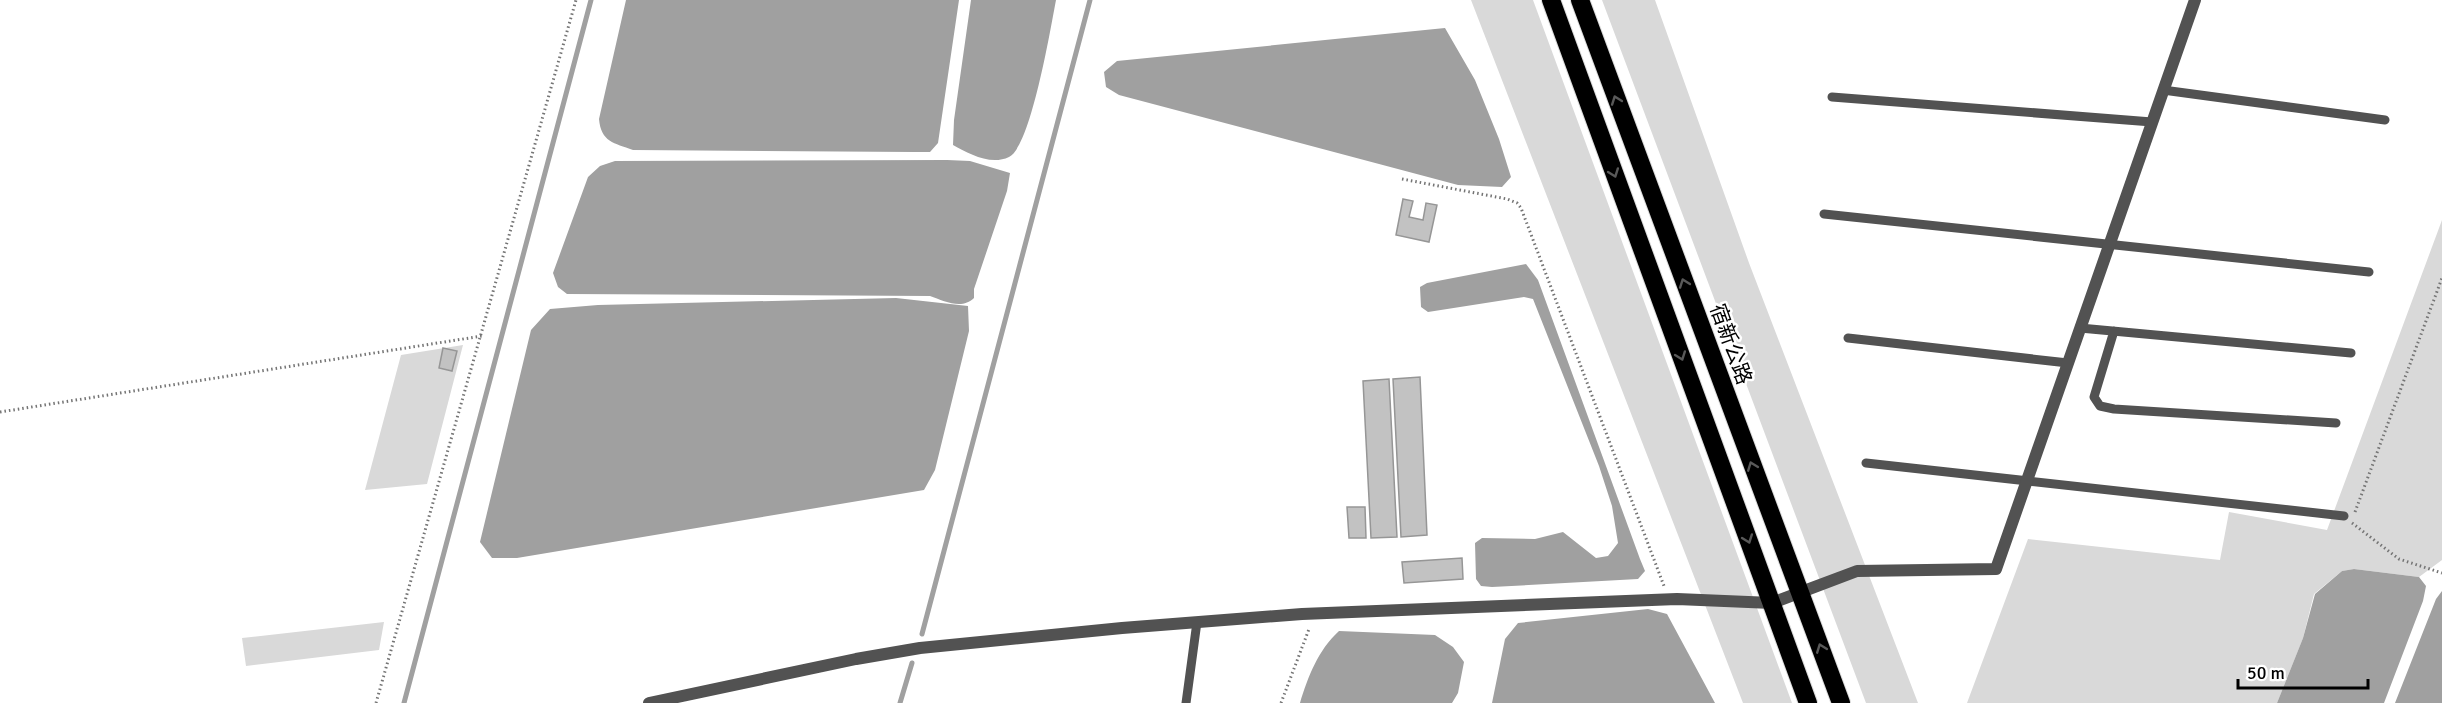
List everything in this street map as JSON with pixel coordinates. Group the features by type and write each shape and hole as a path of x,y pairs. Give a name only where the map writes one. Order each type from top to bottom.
{"highway":[{"path":"1551,0 1808,703"},
{"name":"宿新公路","path":"1580,0 1841,703"}],"street":[{"path":"649,703 856,659 920,648 1315,613 1668,599 1772,603 1857,571 1996,569 2195,0"}],"lane":[{"path":"2163,90 2385,120"},
{"path":"1832,97 2152,122"},
{"path":"1824,214 2369,272"},
{"path":"2080,328 2351,353"},
{"path":"2114,331 2094,396 2100,406 2114,409 2336,423"},
{"path":"1848,338 2068,363"},
{"path":"1866,464 2348,519"},
{"path":"1186,703 1197,622"}],"path":[{"path":"376,703 576,0"},
{"path":"1402,179 1507,199 1517,203 1521,208 1668,599"},
{"path":"2442,278 2348,519 2398,559 2442,573"},
{"path":"0,412 482,336"},
{"path":"1281,703 1315,613"}],"shaded area":[{"path":"626,0 959,0 938,143 930,152 633,150 614,143 602,133 599,119"},
{"path":"971,0 1056,0 1039,84 1025,132 1017,148 1009,157 1002,159 979,157 953,145 954,120"},
{"path":"1471,0 1533,0 1792,703 1743,703"},
{"path":"1602,0 1655,0 1749,263 1918,703 1866,703"},
{"path":"1445,28 1475,80 1499,139 1511,177 1502,187 1458,185 1119,95 1106,87 1104,72 1117,61"},
{"path":"615,161 970,161 1010,173 1007,191 974,289 974,298 969,302 958,304 930,296 567,294 558,287 553,273 588,177 600,166"},
{"path":"2442,220 2442,560 2419,577 2354,569 2342,571 2314,594 2303,638 2277,703 1967,703 2028,539 2220,560 2229,512 2327,530"},
{"path":"1526,264 1538,280 1645,571 1638,579 1492,587 1481,586 1476,579 1475,543 1482,538 1535,539 1563,532 1596,558 1608,556 1618,543 1612,506 1599,466 1533,299 1524,297 1428,312 1421,307 1420,287 1427,283"},
{"path":"896,298 968,306 969,331 935,470 924,490 517,558 492,558 480,542 531,330 550,309 598,305"},
{"path":"463,345 427,484 365,490 401,355"},
{"path":"2354,569 2419,577 2426,586 2423,601 2384,703 2277,703 2303,638 2315,594 2342,571"},
{"path":"2442,591 2442,703 2395,703 2436,599"},
{"path":"1648,609 1667,614 1715,703 1492,703 1505,639 1518,623"},
{"path":"384,622 379,650 246,666 242,638"},
{"path":"1339,631 1435,635 1453,647 1464,662 1458,693 1452,703 1300,703 1310,674 1320,655"}],"building":[{"path":"1403,199 1413,201 1409,217 1423,220 1426,203 1437,205 1429,242 1396,235"},
{"path":"443,348 457,351 452,371 439,368"},
{"path":"1420,377 1427,535 1401,537 1393,379"},
{"path":"1389,379 1397,537 1371,538 1363,381"},
{"path":"1347,507 1365,507 1366,538 1349,538"},
{"path":"1462,558 1463,579 1404,583 1402,562"}],"waterway":[{"path":"404,703 591,0"},
{"path":"922,634 1090,0"},
{"path":"900,703 912,663"}]}
